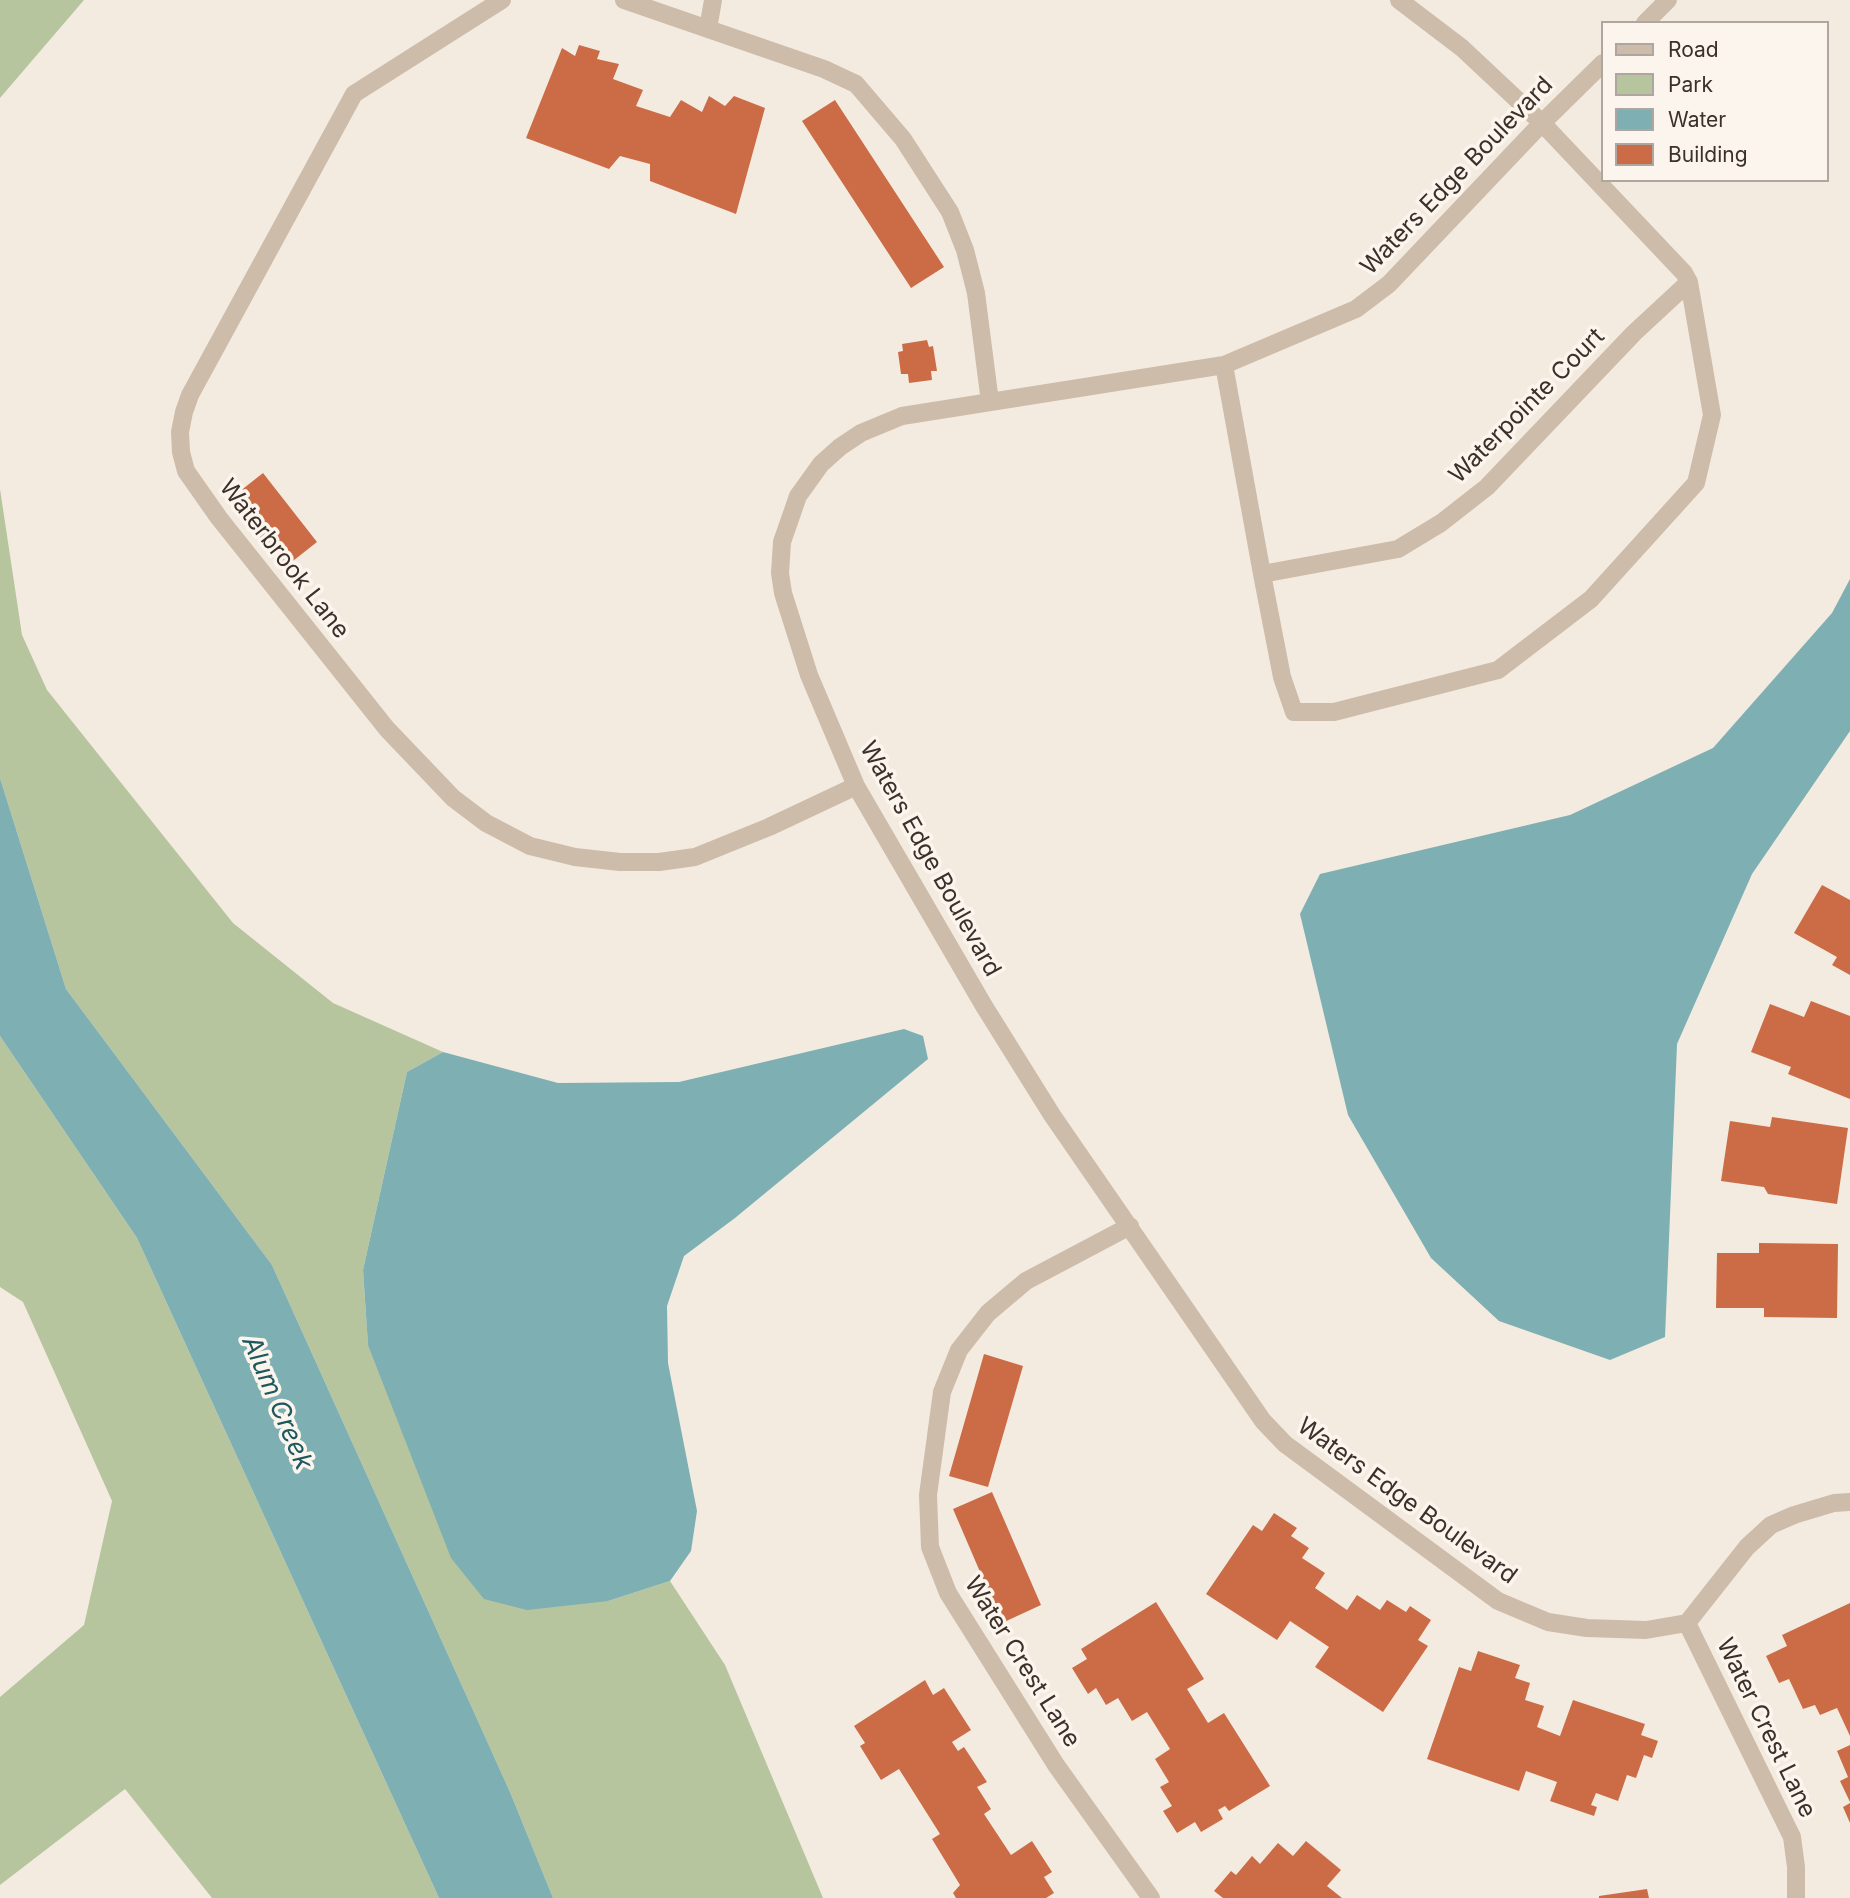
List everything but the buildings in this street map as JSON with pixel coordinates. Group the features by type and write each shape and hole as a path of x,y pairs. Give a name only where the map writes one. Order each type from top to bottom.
{"street":[{"name":"Waterbrook Lane","path":"502,0 354,94 190,395 180,432 186,471 219,518 387,729 453,798 486,823 530,846 575,857 620,862 659,862 695,857 769,827 856,786"},
{"path":"624,0 824,68 856,84 902,139 950,212 965,250 976,293 990,402"},
{"path":"708,29 713,0"},
{"path":"1224,365 1282,677 1294,712 1334,712 1498,670 1591,599 1696,483 1712,415 1689,282 1684,273 1542,123 1462,48 1399,0"},
{"path":"1647,21 1668,0"},
{"name":"Waters Edge Boulevard","path":"1602,64 1542,123 1390,284 1356,309 1224,365 902,416 861,433 821,464 799,496 782,542 780,573 783,593 809,674 856,786 984,1006 1052,1115 1263,1421 1285,1444 1498,1601 1548,1622 1587,1628 1646,1630 1687,1623"},
{"name":"Waterpointe Court","path":"1262,574 1398,549 1441,523 1486,487 1634,333 1689,282"},
{"name":"Water Crest Lane","path":"1130,1226 1026,1281 988,1313 959,1350 942,1392 928,1495 930,1547 948,1593 1056,1765 1151,1898"},
{"path":"1687,1623 1747,1546 1771,1525 1834,1503 1850,1502"},
{"name":"Water Crest Lane","path":"1687,1623 1792,1837 1796,1898"}],"green space":[{"path":"0,0 84,0 0,98"},
{"path":"0,489 22,635 47,690 233,923 333,1003 443,1052 407,1072 363,1270 368,1345 608,1601 670,1581 725,1665 823,1898 553,1898 510,1792 272,1265 66,989 0,778"},
{"path":"0,1036 137,1238 439,1898 212,1898 125,1789 0,1885 0,1697 84,1625 112,1501 23,1302 0,1287"}],"water":[{"path":"1850,579 1850,731 1752,874 1677,1044 1665,1337 1610,1360 1499,1321 1431,1258 1348,1115 1300,914 1320,874 1570,815 1713,748 1832,613"},
{"name":"Alum Creek","path":"0,778 66,989 272,1265 510,1792 553,1898 439,1898 137,1238 0,1036"},
{"path":"904,1029 923,1036 928,1059 735,1218 684,1256 667,1306 668,1363 697,1511 691,1551 670,1581 608,1601 527,1610 484,1599 451,1558 368,1345 363,1270 407,1072 443,1052 558,1083 679,1082"}]}
